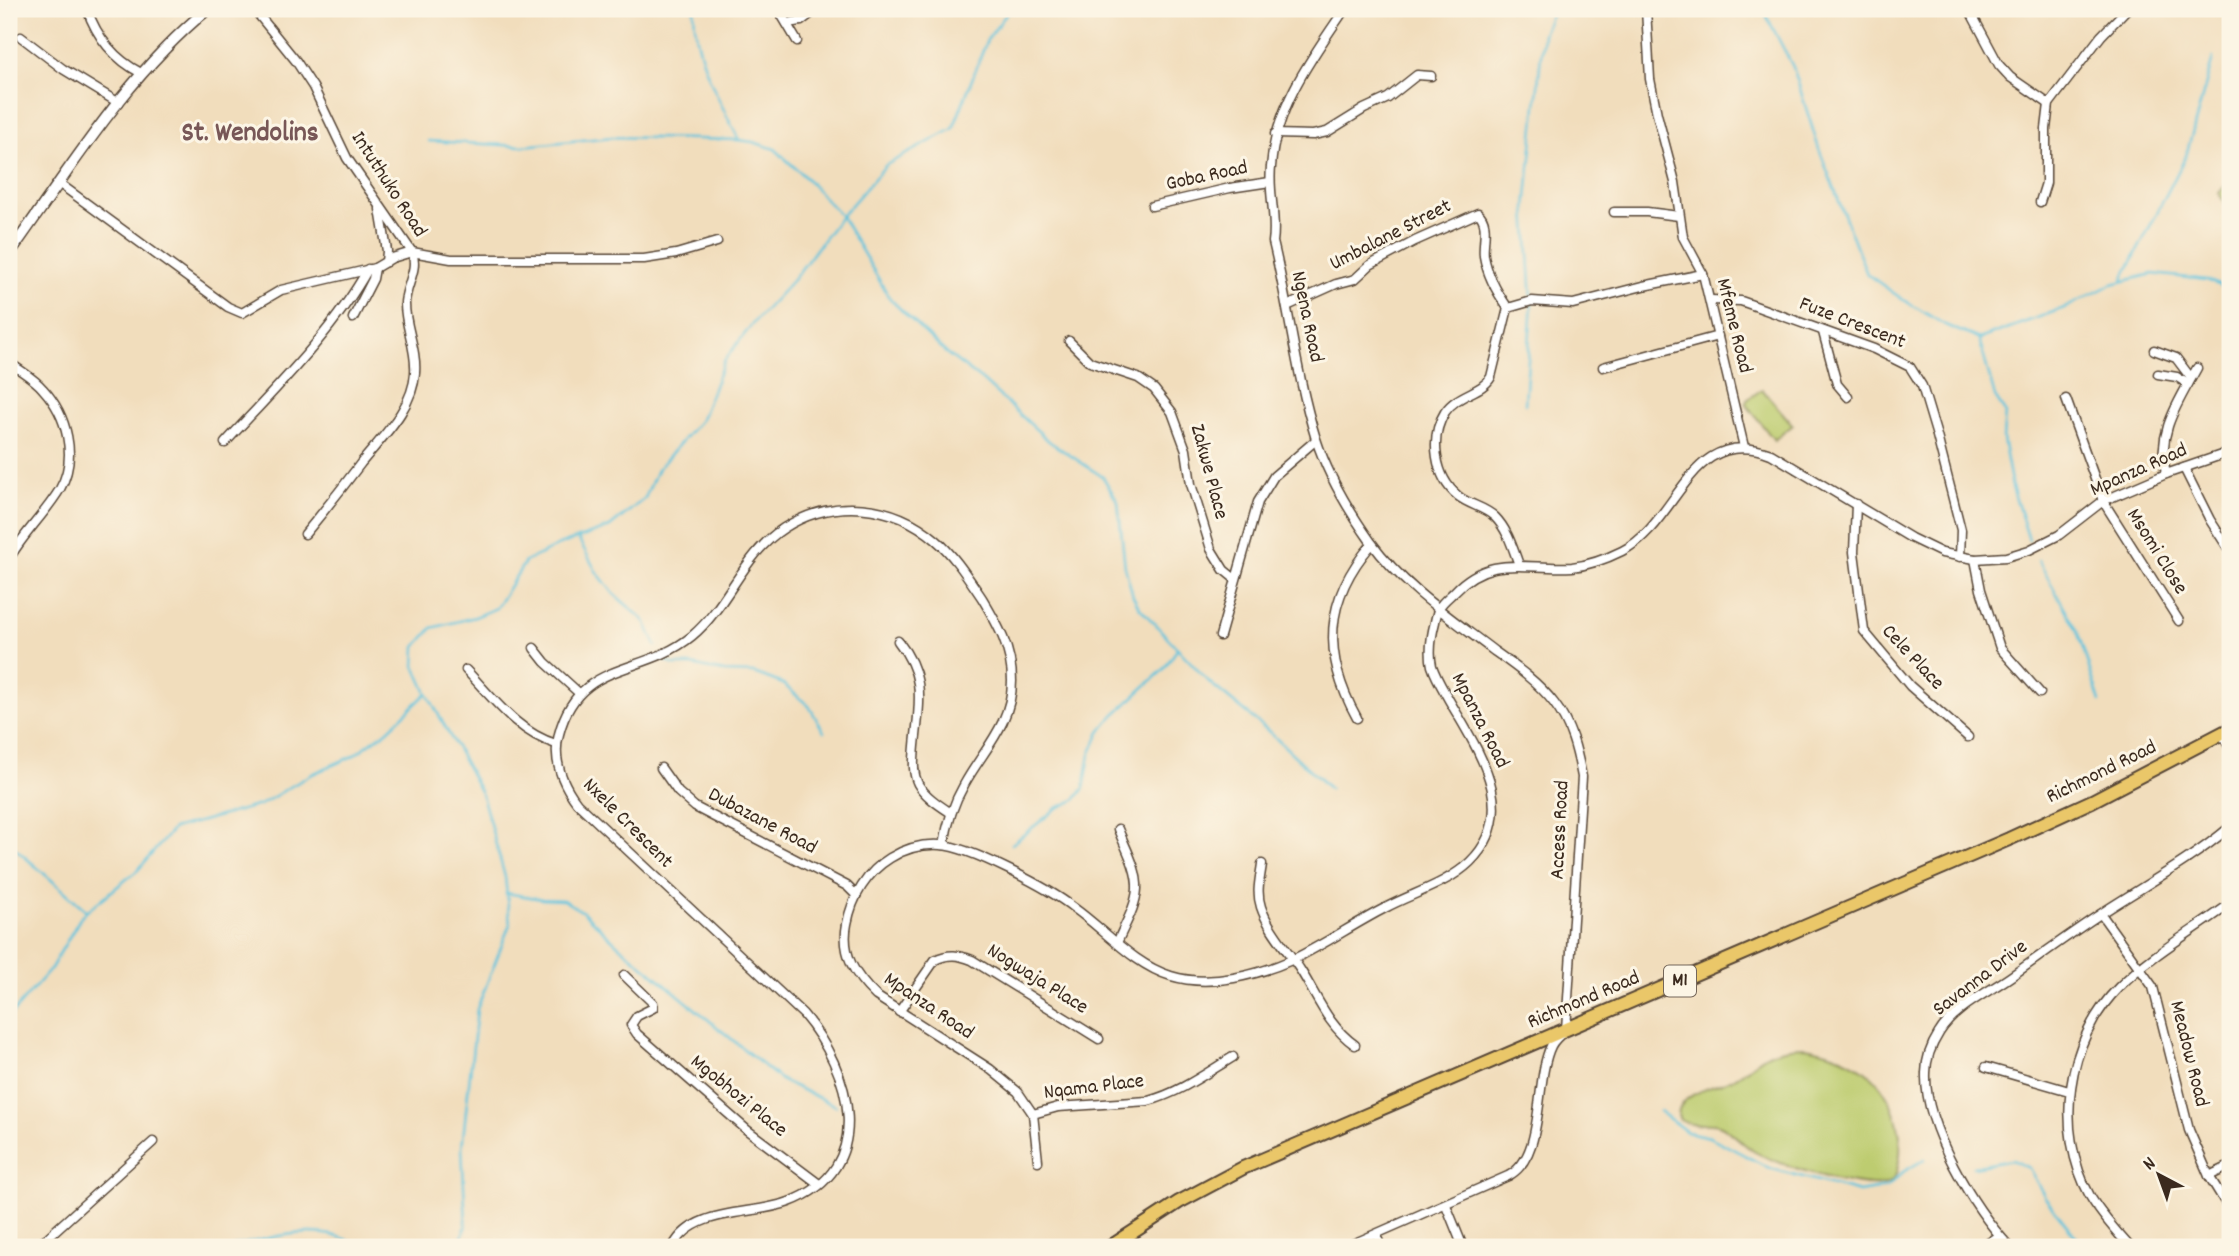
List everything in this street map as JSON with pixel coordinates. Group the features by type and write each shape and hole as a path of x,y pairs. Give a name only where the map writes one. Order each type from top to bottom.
{"highway":[{"name":"Richmond Road","path":"1110,1247 1179,1202 1243,1168 2010,839 2092,801 2226,731"}],"street":[{"path":"88,9 92,21 111,51 123,63 141,73"},
{"path":"9,254 141,73 185,28 208,9"},
{"name":"Intuthuko Road","path":"254,9 288,50 313,87 340,145 380,209 412,252 415,266 405,307 415,360 413,387 397,419 305,534"},
{"path":"778,9 797,41"},
{"path":"787,23 801,21 817,9"},
{"name":"Ngena Road","path":"1345,9 1300,78 1279,120 1270,183 1276,225 1273,242 1317,440 1343,499 1372,544 1402,578 1438,608"},
{"name":"Mfeme Road","path":"1646,9 1650,79 1675,182 1683,237 1703,274 1744,447"},
{"path":"1969,9 1999,65 2049,104"},
{"path":"2040,202 2046,183 2049,104 2101,36 2127,9"},
{"path":"20,37 62,69 119,103"},
{"path":"1275,134 1313,135 1327,132 1388,98 1417,75 1431,76"},
{"name":"Goba Road","path":"1152,206 1230,188 1270,183"},
{"path":"60,184 237,312 245,312 281,290 372,268 412,252 451,259 644,259 676,254 717,242"},
{"path":"380,209 387,251 386,262"},
{"path":"1614,212 1679,216"},
{"name":"Umbalane Street","path":"1286,306 1354,279 1370,265 1474,214 1480,214 1484,221 1484,256 1508,309"},
{"path":"353,318 373,279 372,268"},
{"path":"225,443 291,371 372,268"},
{"path":"1519,565 1506,531 1497,518 1459,497 1441,475 1436,454 1436,442 1444,414 1461,397 1485,385 1491,377 1508,309 1532,301 1573,304 1703,274"},
{"name":"Fuze Crescent","path":"1710,300 1741,302 1899,360 1910,367 1917,377 1937,436 1961,530 1960,557"},
{"path":"1823,331 1837,384 1848,397"},
{"path":"1603,367 1718,336"},
{"name":"Zakwe Place","path":"1069,341 1090,362 1138,378 1154,389 1172,412 1186,450 1191,484 1211,549 1224,570 1235,579"},
{"path":"2154,349 2176,358 2190,381"},
{"path":"9,362 37,383 56,405 66,430 69,455 61,488 9,559"},
{"path":"2166,474 2162,443 2197,368"},
{"path":"2158,374 2190,381"},
{"name":"Msomi Close","path":"2066,399 2103,501 2179,621"},
{"path":"1220,636 1258,502 1266,486 1292,458 1317,440"},
{"path":"1438,608 1473,575 1493,567 1574,567 1601,561 1626,549 1656,523 1701,464 1724,451 1744,447"},
{"name":"Mpanza Road","path":"1744,447 1771,454 1911,538 1942,553 1975,559 2006,557 2029,550 2059,535 2103,501 2166,474 2230,452"},
{"path":"2184,468 2210,520 2230,551"},
{"name":"Cele Place","path":"1856,504 1854,552 1864,631 1910,686 1968,737"},
{"name":"Nxele Crescent","path":"673,1247 686,1230 701,1221 790,1202 819,1184 836,1166 844,1149 850,1123 845,1091 824,1041 803,1014 594,822 577,803 561,777 556,744 563,718 579,693 603,676 661,655 682,644 712,613 760,548 804,516 851,506 890,513 909,521 945,549 981,597 1009,651 1012,681 1006,718 963,786 951,813 944,845"},
{"path":"1357,718 1336,667 1331,627 1348,578 1372,544"},
{"path":"1975,559 1981,590 2000,648 2040,693"},
{"name":"Mpanza Road","path":"1038,1161 1032,1114 1018,1092 1006,1080 876,996 853,969 845,935 856,895 867,877 892,856 919,846 944,845 986,860 1049,891 1070,904 1155,970 1170,976 1198,982 1249,974 1293,960 1384,908 1462,869 1475,856 1487,836 1494,808 1492,782 1432,664 1430,648 1438,608"},
{"name":"Access Road","path":"1438,608 1545,692 1567,723 1577,752 1582,777 1582,805 1566,1030"},
{"path":"898,640 915,665 918,680 914,775 919,786 951,813"},
{"path":"534,648 545,662 579,693"},
{"path":"466,670 525,730 540,740 556,744"},
{"path":"2226,731 2230,748"},
{"name":"Dubazane Road","path":"661,768 678,792 695,807 847,886 856,895"},
{"name":"Savanna Drive","path":"2010,1247 1977,1206 1955,1168 1935,1123 1928,1098 1927,1062 1940,1031 1951,1019 2101,914 2188,859 2230,827"},
{"path":"1117,943 1137,888 1133,867 1118,830"},
{"path":"1262,864 1258,888 1262,911 1333,1026 1355,1045"},
{"path":"2130,1247 2102,1215 2089,1194 2077,1162 2072,1139 2069,1090 2077,1058 2088,1030 2117,989 2140,968 2230,904"},
{"name":"Meadow Road","path":"2101,914 2153,987 2183,1109 2208,1176 2230,1210"},
{"name":"Nogwaja Place","path":"899,1012 936,960 944,956 962,956 1098,1039"},
{"name":"Mgobhozi Place","path":"624,975 653,1003 653,1008 637,1016 631,1025 637,1034 747,1130 819,1184"},
{"path":"1346,1247 1516,1172 1524,1163 1532,1142 1539,1097 1552,1044 1566,1030"},
{"name":"Nqama Place","path":"1032,1114 1058,1107 1161,1098 1233,1057"},
{"path":"1986,1067 2069,1090"},
{"path":"37,1247 153,1142"},
{"path":"2208,1176 2230,1166"},
{"path":"1446,1205 1463,1247"},
{"path":"1376,1235 1381,1247"},
{"path":"1982,1247 1999,1236"}],"green space":[{"path":"2230,180 2230,213 2219,193"},
{"path":"1762,389 1793,425 1774,440 1746,404 1747,400"},
{"path":"1806,1047 1847,1059 1869,1074 1885,1092 1896,1116 1900,1141 1897,1171 1890,1182 1861,1184 1801,1170 1755,1152 1721,1126 1690,1124 1680,1120 1680,1107 1693,1095 1729,1081 1768,1054"}],"waterway":[{"path":"694,9 695,27 703,60 739,140"},
{"path":"9,1017 50,970 82,915 138,870 173,829 260,805 310,775 353,756 387,731 427,693 415,666 416,647 432,628 475,617 496,608 525,562 559,545 610,527 645,498 657,470 701,419 724,361 754,322 793,280 838,220 886,165 953,129 987,40 1010,9"},
{"path":"1525,404 1532,301 1526,208 1543,34 1553,9"},
{"path":"1763,9 1793,67 1819,149 1867,274 1945,325 1979,339 2067,307 2112,284 2153,274 2207,280 2230,290"},
{"path":"2122,281 2186,156 2213,58"},
{"path":"428,141 522,146 612,137 739,140 775,149 841,216 891,300 946,353 982,380 1050,442 1103,477 1118,502 1125,567 1139,607 1210,683 1266,729 1330,789"},
{"path":"1979,339 1995,397 2005,412 2003,439 2012,487 2029,540"},
{"path":"579,540 596,571 614,594 645,621 656,646"},
{"path":"2038,560 2077,630 2100,702"},
{"path":"1012,844 1057,808 1075,800 1084,788 1090,755 1100,732 1114,715 1163,670 1178,648"},
{"path":"666,661 674,665 692,665 724,672 754,673 783,684 809,706 824,732"},
{"path":"428,695 482,795 505,877 510,924 477,1009 462,1148 466,1225 458,1247"},
{"path":"9,843 87,911"},
{"path":"506,893 563,900 583,912 617,944 781,1080 836,1106"},
{"path":"1659,1111 1687,1132 1710,1137 1769,1168 1859,1192 1887,1187 1903,1172 1925,1159"},
{"path":"1973,1167 2012,1160 2029,1168 2046,1199 2084,1247"},
{"path":"233,1247 281,1236 314,1233 346,1239 361,1247"}],"district":[{"name":"St. Wendolins","path":"250,135"}]}
